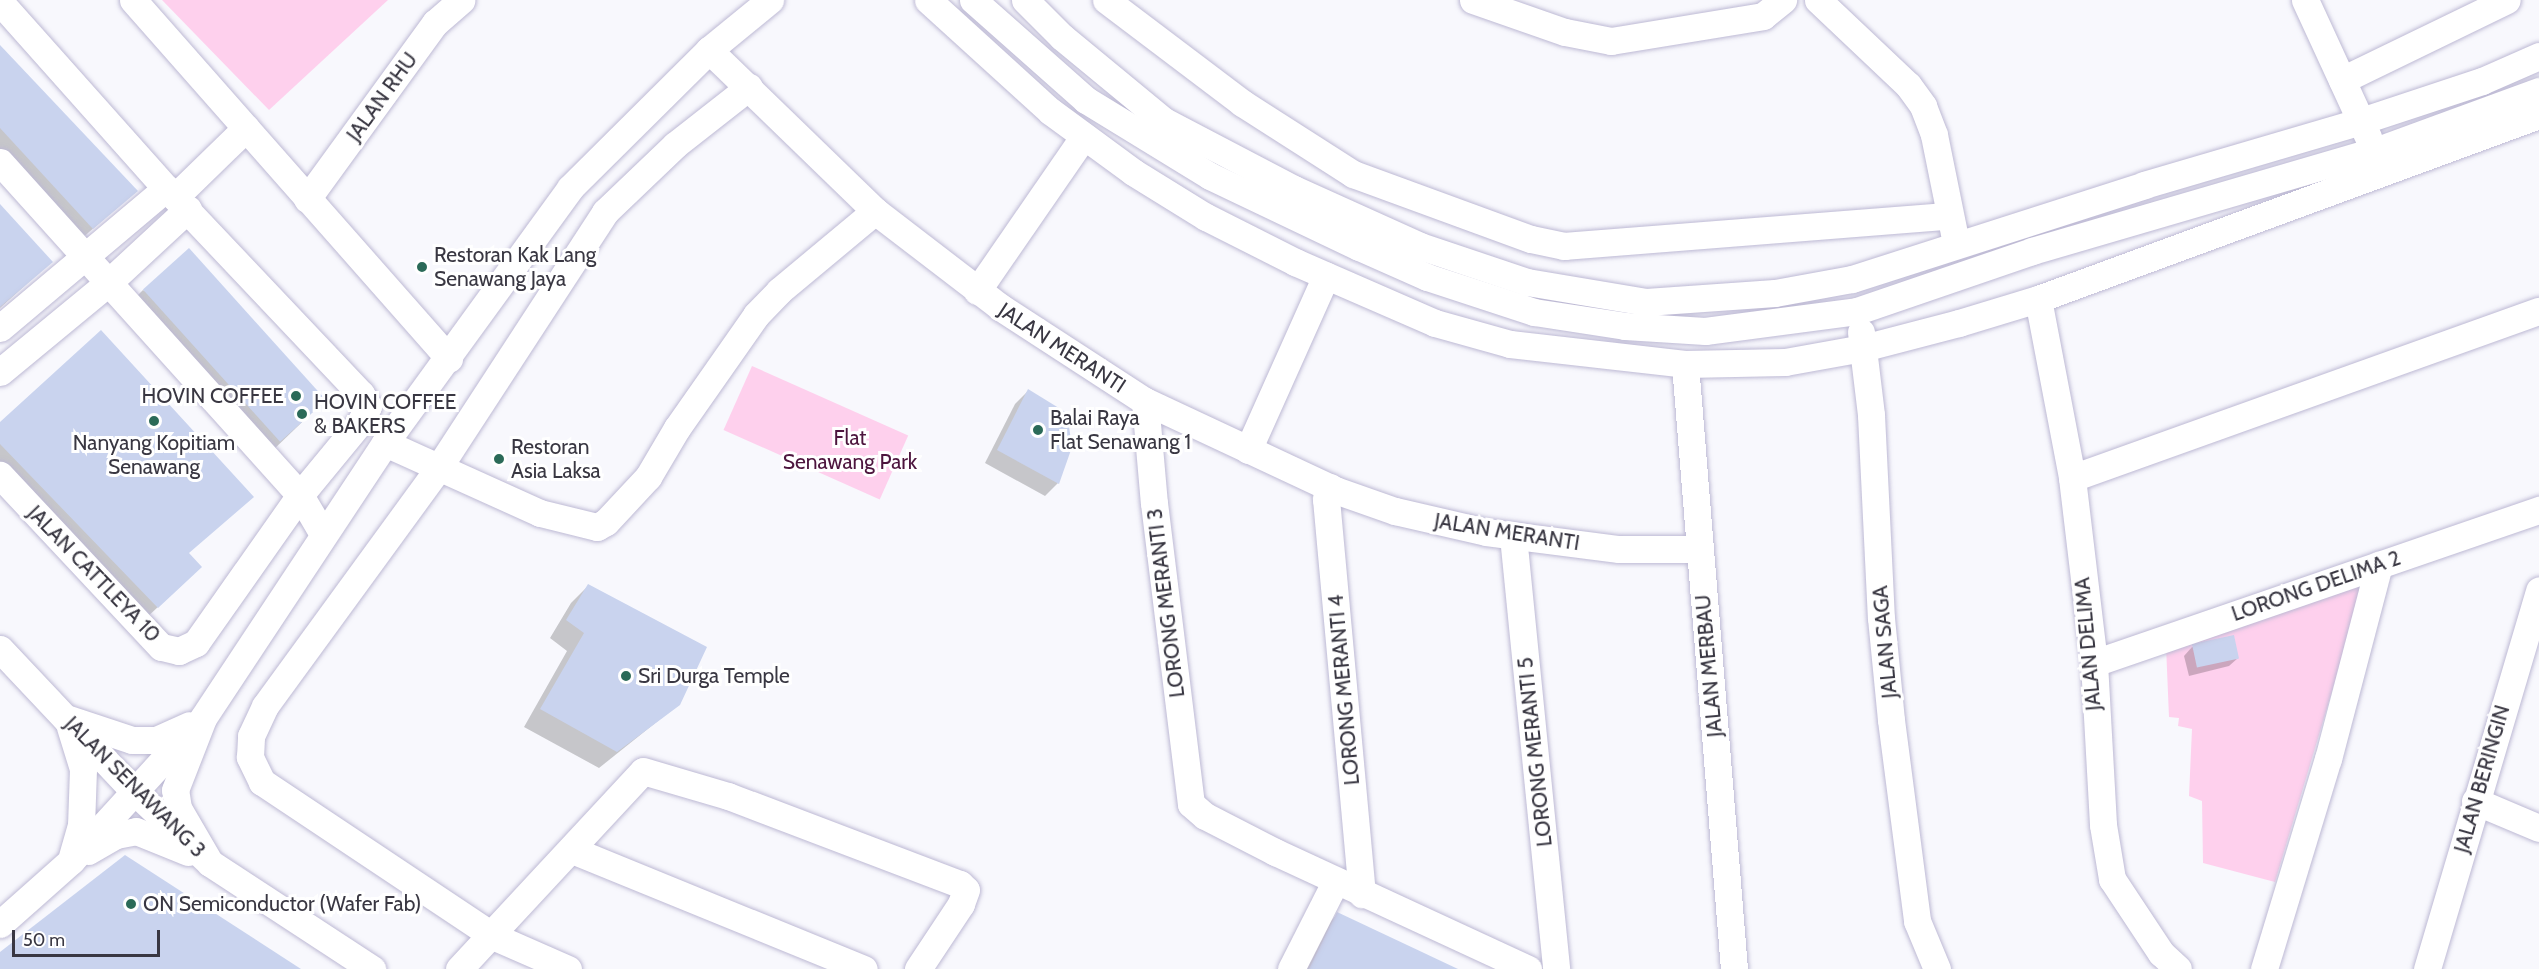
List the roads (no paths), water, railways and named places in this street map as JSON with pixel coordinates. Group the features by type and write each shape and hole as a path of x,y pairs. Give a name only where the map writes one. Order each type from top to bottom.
{"street":[{"path":"133,0 448,359"},
{"name":"JALAN RHU","path":"307,199 435,23 461,0"},
{"path":"928,0 1050,111 1084,136 1206,217 1326,276 1435,323 1510,344 1684,364 1778,362 1863,348 2038,299 2539,115"},
{"path":"972,0 1086,100 1160,146 1210,176 1427,277 1534,312 1625,326 1705,331 1857,311 2032,251 2375,152 2539,90"},
{"path":"1025,0 1062,38 1164,121 1294,189 1420,246 1527,282 1646,302 1775,293 1852,279 1957,244 2361,121 2482,81 2539,56"},
{"path":"1106,0 1242,103 1353,174 1531,239 1564,246 1949,216"},
{"path":"1473,0 1565,32 1611,41 1763,16 1783,0"},
{"path":"1818,0 1908,85 1923,106 1935,135 1949,216 1957,244"},
{"path":"2305,0 2375,152"},
{"path":"2342,80 2507,0"},
{"path":"0,924 71,861 133,790 203,718 385,443 570,188 709,50 771,1"},
{"path":"0,2 176,198"},
{"name":"JALAN MERANTI","path":"709,50 875,211 977,291 1145,401 1330,488 1395,511 1513,536 1619,549 1700,549"},
{"path":"568,969 476,957 262,782 250,757 251,736 266,706 437,470 605,212 675,145 749,87"},
{"path":"0,372 108,283 176,198 246,128"},
{"path":"977,291 1084,136"},
{"path":"0,162 300,495 323,534"},
{"path":"0,328 87,257 176,198"},
{"name":"JALAN CATTLEYA 10","path":"0,475 161,647 178,651 196,643 300,495 361,421 368,406 361,394 176,198"},
{"path":"385,443 437,470 551,517 597,527 606,522 648,477 677,428 756,315 786,284 875,211"},
{"path":"1248,450 1326,276"},
{"name":"JALAN DELIMA","path":"2038,299 2072,478 2094,663 2103,825 2112,879 2161,953 2178,969"},
{"path":"2072,478 2539,310"},
{"name":"JALAN SAGA","path":"1857,311 1863,348 1891,720 1917,921 1937,969"},
{"name":"JALAN MERBAU","path":"1684,364 1734,969"},
{"name":"LORONG MERANTI 3","path":"1145,401 1154,503 1191,804 1205,816 1362,894"},
{"name":"LORONG MERANTI 4","path":"1330,488 1326,499 1362,894"},
{"name":"LORONG DELIMA 2","path":"2094,663 2539,510"},
{"name":"LORONG MERANTI 5","path":"1513,536 1556,969"},
{"path":"2264,969 2328,759 2379,565"},
{"name":"JALAN BERINGIN","path":"2427,969 2475,801 2531,646 2539,590"},
{"name":"JALAN SENAWANG 3","path":"0,649 133,790 210,863 372,969"},
{"path":"67,718 132,740 156,740 203,718"},
{"path":"67,718 83,769 81,825 71,861"},
{"path":"203,718 175,790 178,808 210,863"},
{"path":"476,957 643,771 728,796 960,884 966,890 961,904 918,969"},
{"path":"2475,801 2539,828"},
{"path":"71,861 116,835 136,831 210,863"},
{"path":"572,850 864,969"},
{"path":"1291,969 1330,892"},
{"path":"1362,894 1528,969"}],"place":[{"name":"Restoran Kak Lang Senawang Jaya","path":"422,267"},
{"name":"HOVIN COFFEE","path":"296,396"},
{"name":"HOVIN COFFEE & BAKERS","path":"302,414"},
{"name":"Nanyang Kopitiam Senawang","path":"154,421"},
{"name":"Balai Raya Flat Senawang 1","path":"1038,430"},
{"name":"Restoran Asia Laksa","path":"499,459"},
{"name":"Sri Durga Temple","path":"626,676"},
{"name":"ON Semiconductor (Wafer Fab)","path":"131,904"}],"park label":[{"name":"Flat Senawang Park","path":"850,450"}]}
